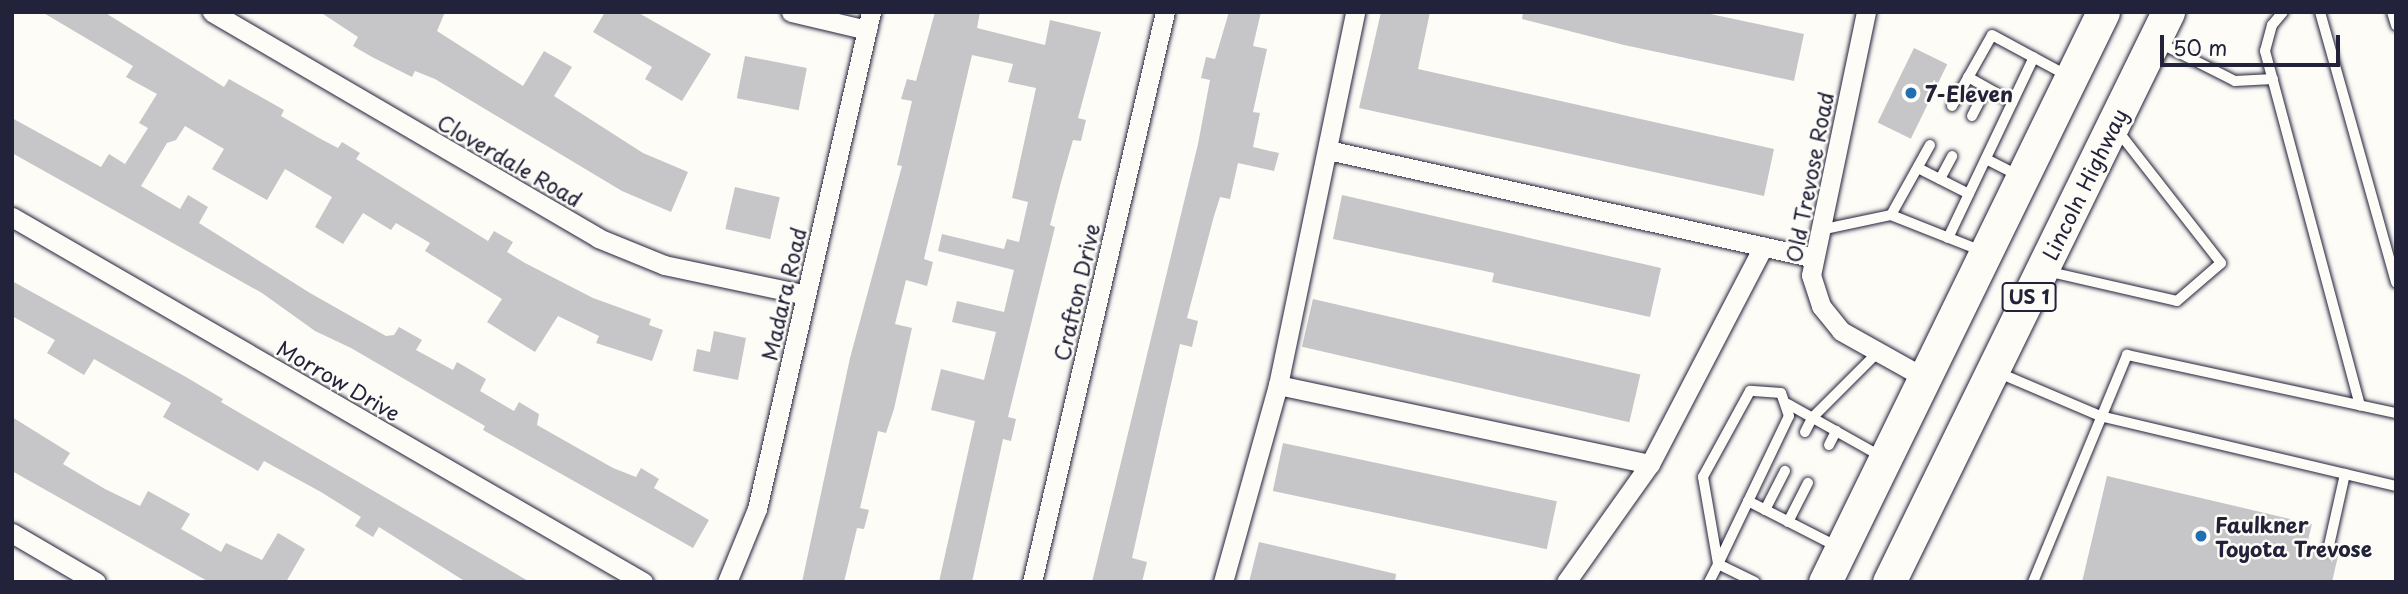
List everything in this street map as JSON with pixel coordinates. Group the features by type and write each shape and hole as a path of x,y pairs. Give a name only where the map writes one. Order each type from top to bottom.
{"highway":[{"name":"US 1","path":"1825,582 2104,12"},
{"name":"Lincoln Highway","path":"1889,582 2162,26"}],"street":[{"name":"Cloverdale Road","path":"212,12 598,239 664,265 806,295"},
{"path":"791,12 869,21"},
{"name":"Crafton Drive","path":"1032,582 1165,12"},
{"path":"1223,582 1278,385 1355,12"},
{"name":"Old Trevose Road","path":"1866,12 1812,257 1814,291 1829,319 1853,341 1925,378"},
{"name":"Madara Road","path":"727,582 757,509 869,21"},
{"path":"1328,150 1812,257"},
{"name":"Morrow Drive","path":"12,217 643,582"},
{"path":"1566,582 1650,464 1763,247"},
{"path":"1278,385 1650,464"},
{"path":"12,533 96,582"}],"lane":[{"path":"2283,12 2272,25 2265,51 2360,406"},
{"path":"2320,12 2396,284"},
{"path":"2392,12 2396,25"},
{"path":"2162,26 2235,81 2273,79"},
{"path":"1952,106 1992,35 2073,78"},
{"path":"1948,238 2034,57"},
{"path":"1968,77 2012,102"},
{"path":"1972,116 1986,88"},
{"path":"2042,270 2178,301 2221,262 2113,125"},
{"path":"1891,215 1930,145"},
{"path":"1940,179 1952,156"},
{"path":"1986,159 2024,178"},
{"path":"1918,168 1969,194"},
{"path":"1818,230 1891,215 1986,253"},
{"path":"1805,432 1812,418 1877,353"},
{"path":"2033,582 2127,355 2396,414"},
{"path":"1993,371 2100,416 2396,486"},
{"path":"1755,582 1735,577 1718,564 1703,477 1750,391 1781,393 1788,404 1885,459"},
{"path":"1709,582 1789,416 1788,404"},
{"path":"1829,445 1836,431"},
{"path":"1765,510 1785,471"},
{"path":"2328,550 2345,474"},
{"path":"1788,522 1808,483"},
{"path":"1748,501 1842,548"}],"building":[{"path":"42,12 104,12 224,87 229,79 284,110 281,116 319,138 338,148 342,142 360,153 356,159 488,241 494,231 513,242 507,252 525,263 593,298 651,319 649,325 663,330 652,361 596,343 599,336 558,316 535,352 487,322 502,299 425,251 430,243 396,223 391,230 363,213 343,244 315,227 332,197 285,169 267,200 212,169 224,149 185,126 176,140 167,143 141,186 180,209 188,195 208,207 199,223 310,293 386,336 394,335 399,327 422,340 416,350 453,370 457,362 486,379 480,391 514,411 519,402 539,414 537,425 613,468 636,477 641,468 659,479 654,488 709,520 693,548 483,430 485,426 351,348 315,331 262,293 12,153 12,118 101,167 109,154 125,164 148,128 139,123 157,94 126,77 133,66"},
{"path":"320,12 445,12 437,31 523,86 544,51 572,67 554,96 643,153 688,172 671,212 622,191 435,79 415,71 412,77 372,57 353,46 358,37"},
{"path":"605,12 637,12 711,54 682,101 645,79 652,67 593,32"},
{"path":"935,12 980,12 977,28 1045,45 1050,20 1101,32 1078,118 1086,120 1081,141 1073,140 1050,225 1055,227 1008,417 1016,419 1011,441 1003,439 972,582 939,582 975,421 931,410 941,369 984,380 996,332 952,322 957,301 1004,312 1014,270 938,251 942,234 1004,249 1007,239 1019,242 1028,202 1012,198 1036,88 1008,82 1013,64 972,55 924,259 933,262 927,286 906,280 895,324 912,328 894,409 886,433 878,431 860,508 869,510 864,529 857,528 844,582 802,582 850,358 902,166 897,165 912,101 901,99 907,79 916,81"},
{"path":"1229,12 1261,12 1253,46 1267,49 1253,112 1260,113 1253,147 1279,153 1274,171 1238,163 1230,199 1220,197 1187,318 1198,321 1192,347 1180,344 1132,558 1147,562 1142,582 1092,582 1198,144 1210,80 1201,78 1206,57 1215,59"},
{"path":"1381,12 1430,12 1418,69 1774,149 1764,196 1359,108"},
{"path":"1523,12 1701,12 1804,34 1794,81 1624,45 1522,19"},
{"name":"7-Eleven","path":"1914,48 1947,64 1911,139 1878,123"},
{"path":"745,56 807,68 799,110 737,98"},
{"path":"735,187 780,197 770,239 725,229"},
{"path":"1342,195 1661,268 1650,317 1492,282 1494,273 1333,239"},
{"path":"12,281 186,377 223,399 221,402 530,582 466,582 379,527 373,537 355,526 361,517 321,492 264,461 258,471 163,417 171,403 94,359 84,375 47,353 55,340 12,316"},
{"path":"1313,299 1640,375 1629,422 1302,347"},
{"path":"714,331 746,338 738,380 693,371 697,349 710,352"},
{"path":"12,417 70,453 63,464 105,489 140,506 148,491 190,514 181,529 221,552 226,543 262,560 278,533 305,549 286,582 209,582 12,471"},
{"path":"1283,443 1557,501 1547,549 1273,491"},
{"name":"Faulkner Toyota Trevose","path":"2107,476 2312,524 2306,548 2326,557 2338,556 2332,582 2082,582"},
{"path":"1259,542 1396,574 1395,582 1249,582"}],"place":[{"name":"7-Eleven","path":"1911,93"},
{"name":"Faulkner Toyota Trevose","path":"2201,536"}]}
